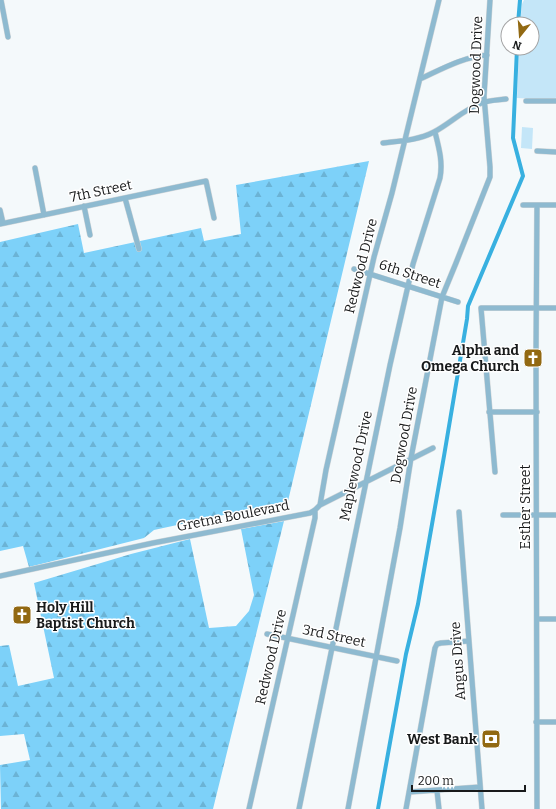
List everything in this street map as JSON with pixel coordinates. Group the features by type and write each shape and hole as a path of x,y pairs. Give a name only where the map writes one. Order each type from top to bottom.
{"street":[{"path":"1,0 8,36"},
{"name":"Redwood Drive","path":"320,505 326,470 371,274 439,0"},
{"name":"Dogwood Drive","path":"348,809 400,528 411,458 442,297 490,177 484,102 490,0"},
{"path":"420,79 474,56 487,55"},
{"path":"383,143 421,138 435,132 459,114 484,102 506,99"},
{"path":"526,101 556,101"},
{"name":"Maplewood Drive","path":"299,809 390,365 413,264 440,178 442,168 441,158 435,132"},
{"path":"537,151 556,152"},
{"path":"35,168 44,215"},
{"name":"7th Street","path":"2,224 206,181 214,218"},
{"path":"125,198 139,249"},
{"path":"523,205 556,205"},
{"name":"Esther Street","path":"537,205 537,809"},
{"path":"84,206 90,235"},
{"path":"0,210 2,224"},
{"name":"6th Street","path":"354,269 458,302"},
{"path":"495,472 481,308 556,308"},
{"path":"489,412 537,412"},
{"name":"Gretna Boulevard","path":"0,578 25,571 153,543 304,514 315,510 320,505 433,448"},
{"name":"Redwood Drive","path":"249,809 315,518 315,510"},
{"name":"Angus Drive","path":"459,512 482,809"},
{"path":"504,515 556,515"},
{"path":"537,619 556,619"},
{"name":"3rd Street","path":"267,634 397,661"},
{"path":"406,809 435,648 437,644 441,643 469,641"},
{"path":"536,722 556,722"},
{"path":"409,792 480,787"},
{"path":"437,791 439,809"}],"green space":[{"path":"369,161 288,501 154,530 144,538 29,567 23,546 0,551 0,242 78,224 84,253 201,228 204,241 241,234 236,185"},
{"path":"284,521 213,809 1,809 0,765 30,760 24,734 0,736 0,646 9,645 18,686 54,678 34,583 131,554 190,539 209,628 236,626 249,611 254,595 241,529"}],"shaded area":[{"path":"524,0 556,0 555,100 517,98 519,56 540,56 540,16 521,16"},
{"path":"522,127 533,128 532,149 521,148"}],"waterway":[{"path":"519,16 520,0"},
{"path":"378,809 406,654 418,604 468,306 523,176 513,138 517,56"}],"place":[{"name":"Alpha and Omega Church","path":"533,358"},
{"name":"Holy Hill Baptist Church","path":"22,615"},
{"name":"West Bank","path":"491,739"}]}
